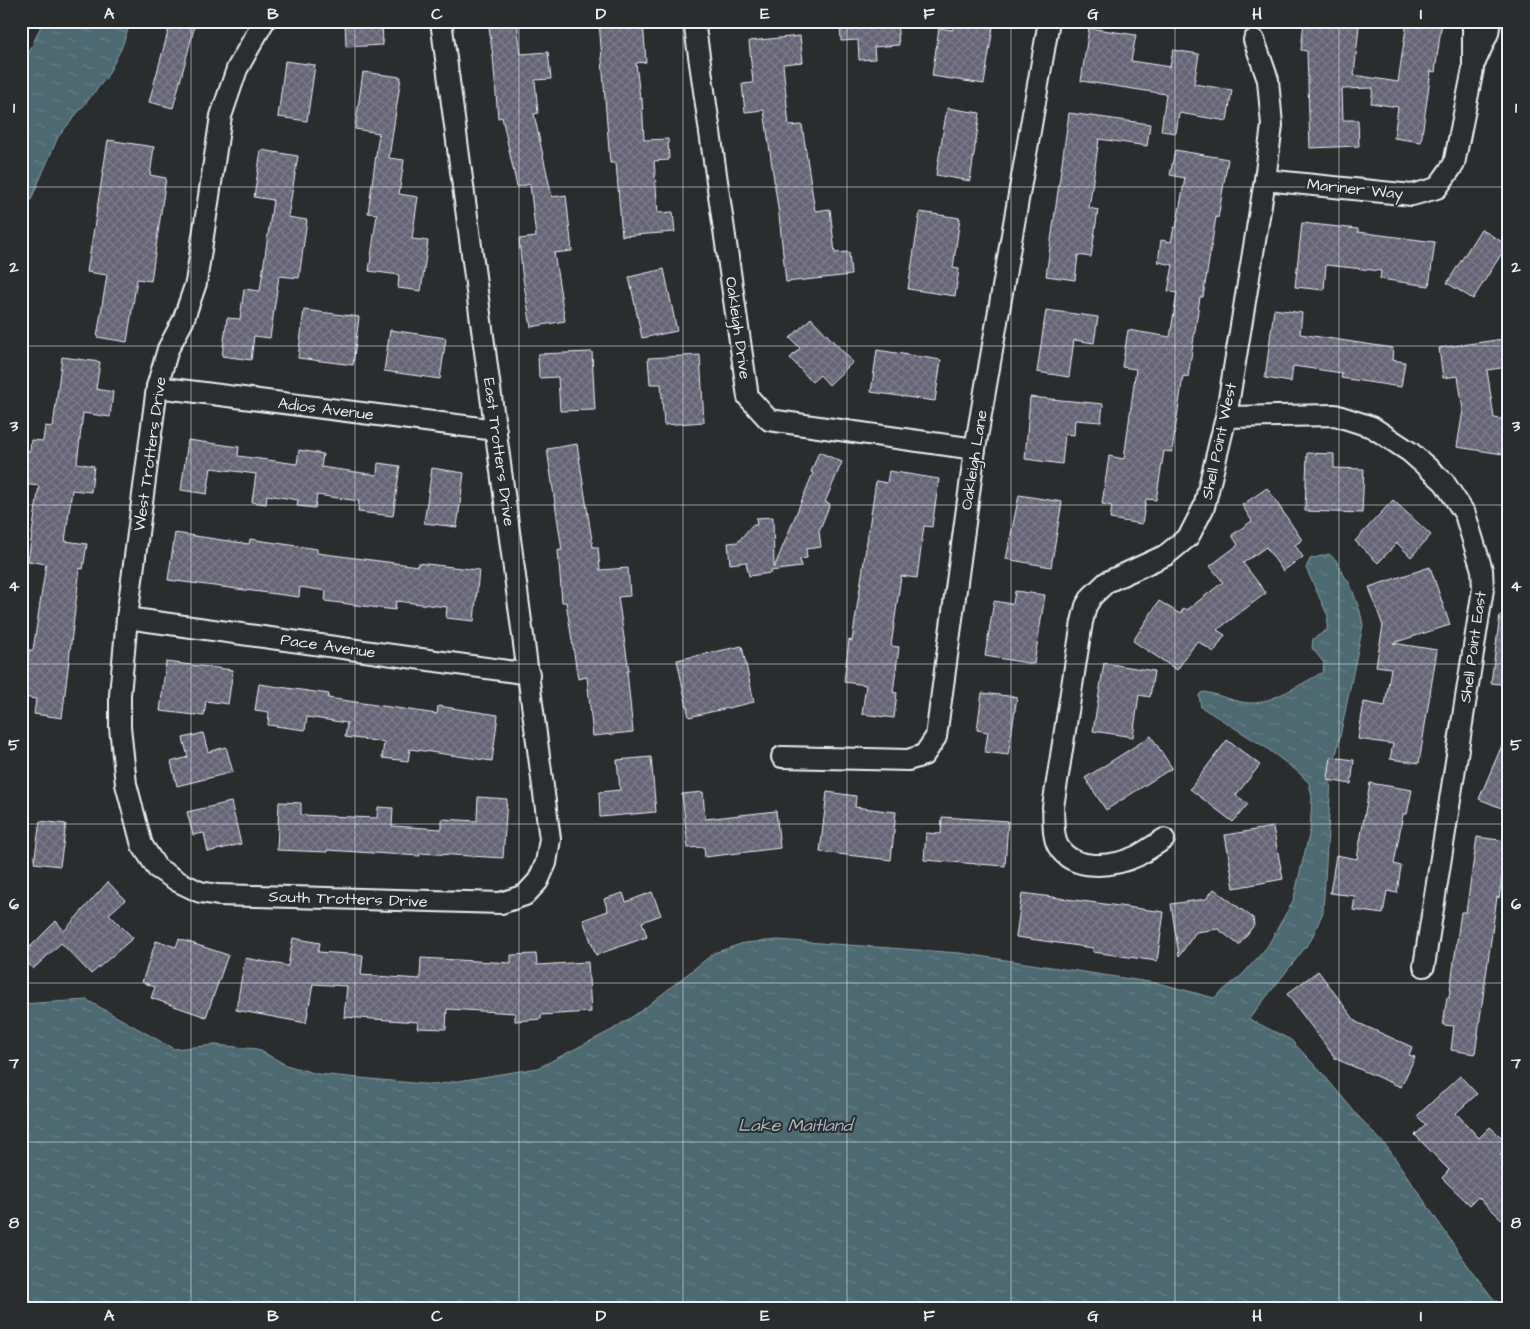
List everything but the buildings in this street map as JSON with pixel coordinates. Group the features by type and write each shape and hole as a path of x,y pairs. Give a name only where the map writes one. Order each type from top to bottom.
{"street":[{"name":"West Trotters Drive","path":"157,868 142,845 126,784 120,727 120,695 127,618 157,387 168,349 183,321 196,283 221,116 237,69 264,21"},
{"name":"East Trotters Drive","path":"441,21 550,839 546,863 538,881"},
{"name":"Oakleigh Drive","path":"694,21 748,397 769,420 975,449"},
{"name":"Oakleigh Lane","path":"782,757 908,760 924,755 936,737 975,449 1049,21"},
{"name":"Mariner Way","path":"1265,180 1412,195 1437,188 1454,164 1473,69 1473,21"},
{"name":"Mariner Way","path":"1473,69 1488,33 1490,21"},
{"name":"Shell Point West","path":"1164,840 1136,856 1111,864 1084,864 1066,855 1058,845 1055,836 1053,807 1086,606 1092,596 1107,582 1166,554 1189,536 1204,507 1226,417 1265,180 1272,125 1268,80 1254,40"},
{"name":"Adios Avenue","path":"157,387 496,430"},
{"name":"Shell Point East","path":"1226,417 1335,415 1372,427 1410,452 1444,482 1465,514 1482,570 1483,589 1424,966"},
{"name":"Pace Avenue","path":"127,618 529,674"},
{"name":"South Trotters Drive","path":"157,868 178,882 193,889 218,895 501,903 525,895 538,881"}],"water":[{"path":"43,21 131,21 121,49 106,78 58,137 30,202 21,237 21,71"},
{"name":"Lake Maitland","path":"1329,554 1336,560 1350,584 1363,625 1338,746 1335,758 1331,757 1327,780 1331,781 1323,912 1311,940 1249,1019 1291,1040 1322,1073 1388,1148 1471,1270 1492,1297 1504,1308 21,1308 21,1004 87,1000 174,1049 215,1045 257,1049 286,1065 317,1074 434,1085 538,1068 610,1031 641,1011 714,953 744,943 778,940 960,953 1162,984 1214,998 1242,975 1267,947 1293,901 1310,831 1312,797 1309,783 1298,772 1265,747 1201,707 1199,695 1203,692 1239,702 1259,702 1288,691 1323,672 1324,663 1312,648 1313,639 1327,630 1328,616 1306,568 1310,559"}]}
